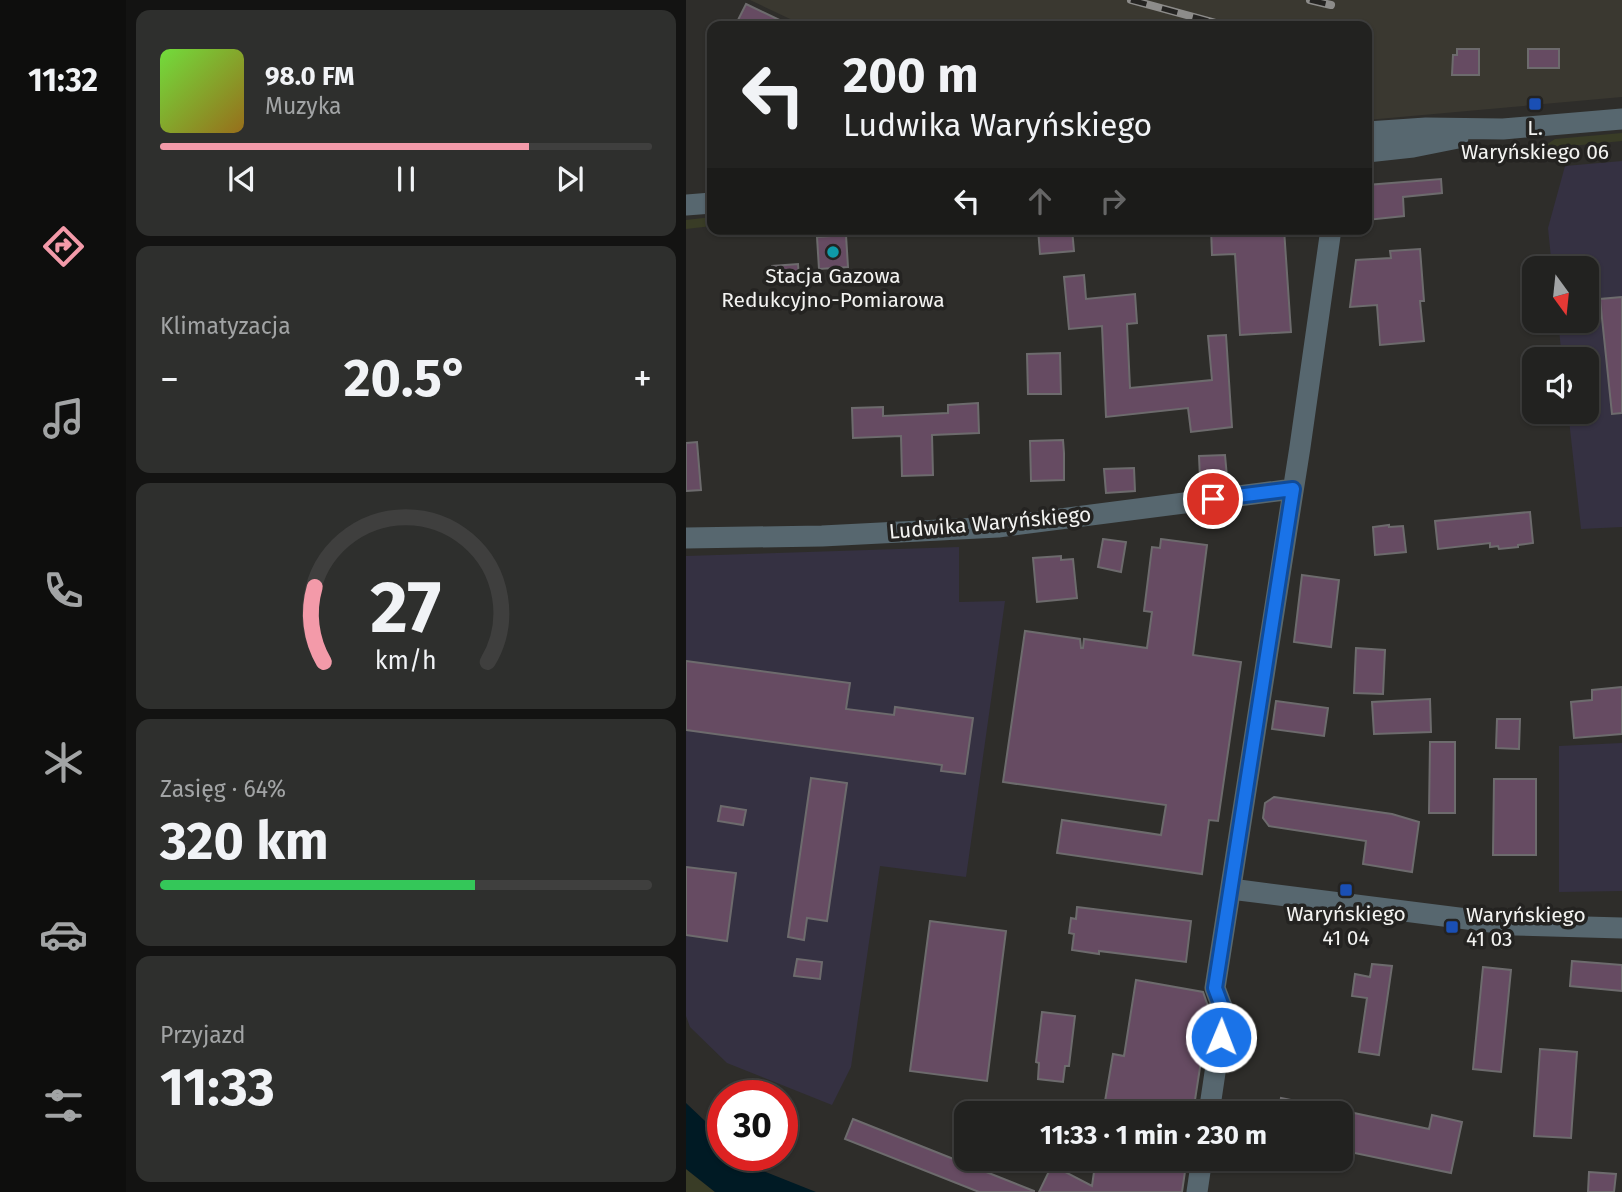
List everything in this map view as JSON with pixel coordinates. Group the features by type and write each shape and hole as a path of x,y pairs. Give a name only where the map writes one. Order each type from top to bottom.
{"street":[{"path":"1372,132 1426,128 1503,129 1622,119"},
{"path":"1372,151 1413,147 1503,129"},
{"path":"686,205 707,203"},
{"path":"1211,1101 1224,1012 1215,988 1330,235"},
{"name":"Ludwika Waryńskiego","path":"686,538 822,536 999,527 1293,489"},
{"path":"1231,889 1514,925 1622,928"},
{"path":"1197,1192 1200,1171"}],"shaded area":[{"path":"750,0 1622,0 1622,97 1372,120 1372,21 794,21"},
{"path":"1622,161 1622,527 1581,529 1569,424 1599,424 1599,347 1561,347 1559,333 1600,332 1600,256 1551,256 1548,228 1565,166"},
{"path":"959,547 959,602 1005,601 966,877 880,866 851,1067 832,1105 798,1091 798,1080 770,1080 727,1063 690,1027 686,1016 686,556"},
{"path":"1622,743 1622,891 1559,892 1559,746"}],"green space":[{"path":"1622,133 1622,141 1540,149 1555,139"},
{"path":"707,218 707,227 686,229 686,220"},
{"path":"686,1169 715,1192 686,1192"}],"water":[{"path":"686,1103 707,1123 707,1171 764,1171 816,1192 715,1192 686,1169"}],"building":[{"path":"746,4 782,21 738,21"},
{"path":"1457,49 1479,49 1479,75 1452,75 1453,55 1457,55"},
{"path":"1528,49 1559,49 1559,68 1528,68"},
{"path":"1441,179 1442,193 1403,197 1404,216 1372,219 1372,185"},
{"name":"Stacja Gazowa Redukcyjno-Pomiarowa","path":"846,235 848,267 819,269 817,237"},
{"path":"1038,235 1073,235 1074,251 1040,254"},
{"path":"1211,235 1284,235 1291,332 1240,335 1235,254 1212,255"},
{"path":"1420,249 1424,301 1420,301 1424,341 1380,345 1377,305 1350,307 1356,260 1391,258 1390,251"},
{"path":"798,264 799,278 773,280 772,266"},
{"path":"1084,275 1086,299 1135,294 1137,323 1127,324 1130,388 1212,380 1208,336 1226,335 1232,427 1191,432 1188,408 1106,417 1102,326 1069,329 1064,277"},
{"path":"1622,297 1622,413 1612,414 1600,299"},
{"path":"1060,353 1061,394 1028,394 1027,354"},
{"path":"978,403 979,433 932,435 933,475 902,476 901,436 853,438 852,408 883,407 883,416 948,413 948,405"},
{"path":"1063,440 1064,480 1031,481 1030,441"},
{"path":"697,442 701,490 686,491 686,443"},
{"path":"1225,455 1227,477 1200,478 1199,456"},
{"path":"1134,468 1135,491 1106,493 1104,469"},
{"path":"1530,512 1533,543 1499,549 1498,546 1490,547 1490,543 1438,549 1435,521"},
{"path":"1403,526 1406,552 1375,555 1373,527"},
{"path":"1103,539 1126,542 1121,572 1098,567"},
{"path":"1161,539 1207,545 1193,655 1241,662 1218,821 1209,820 1202,874 1057,853 1062,820 1161,835 1166,805 1003,782 1025,631 1080,639 1081,648 1084,639 1147,648 1152,612 1144,611 1152,547 1160,548"},
{"path":"1061,556 1061,560 1073,559 1077,598 1037,602 1033,558"},
{"path":"1302,575 1339,580 1331,647 1294,642"},
{"path":"1356,648 1385,650 1383,694 1354,693"},
{"path":"686,661 850,683 846,709 894,715 895,707 973,718 965,774 941,771 942,765 686,730"},
{"path":"1622,687 1622,734 1574,738 1571,702 1592,700 1592,690"},
{"path":"1430,699 1431,732 1374,734 1372,702"},
{"path":"1276,701 1328,708 1324,736 1272,729"},
{"path":"1497,719 1520,719 1519,749 1496,748"},
{"path":"1430,742 1455,742 1455,813 1429,813"},
{"path":"811,778 847,783 827,921 807,918 804,940 788,937"},
{"path":"1494,779 1536,779 1536,855 1493,855"},
{"path":"1274,797 1392,814 1419,822 1412,872 1363,864 1366,841 1269,826 1263,818 1265,803"},
{"path":"721,806 746,810 743,825 718,821"},
{"path":"686,867 736,873 727,941 686,935"},
{"path":"1077,907 1191,921 1186,962 1072,950 1074,934 1069,933 1071,918 1076,919"},
{"path":"930,921 1006,931 987,1081 910,1071"},
{"path":"797,959 822,962 820,979 794,976"},
{"path":"1572,961 1622,965 1622,991 1570,986"},
{"path":"1372,964 1392,966 1379,1055 1359,1052 1367,998 1352,996 1355,974 1370,977"},
{"path":"1483,967 1511,970 1501,1072 1473,1069"},
{"path":"1136,980 1203,992 1209,1009 1195,1101 1105,1101 1113,1054 1124,1056"},
{"path":"1042,1012 1075,1016 1069,1066 1065,1066 1063,1082 1038,1079 1039,1063 1036,1062"},
{"path":"1540,1049 1577,1052 1571,1138 1534,1136"},
{"path":"1353,1113 1429,1129 1432,1115 1462,1122 1451,1173 1353,1153"},
{"path":"853,1119 954,1159 954,1171 984,1171 1034,1192 979,1192 845,1139"},
{"path":"1049,1171 1063,1171 1092,1186 1094,1171 1185,1171 1182,1192 1039,1192"},
{"path":"1589,1172 1616,1174 1614,1192 1588,1192"}],"railway":[{"path":"1131,0 1209,21"},
{"path":"1310,0 1331,5"}],"place":[{"name":"L. Waryńskiego 06","path":"1535,104"},
{"name":"Stacja Gazowa Redukcyjno-Pomiarowa","path":"833,252"},
{"name":"Waryńskiego 41 04","path":"1346,890"},
{"name":"Waryńskiego 41 03","path":"1452,927"}],"route":[{"path":"1213,499 1293,489 1215,988 1224,1012 1221,1037"}]}
